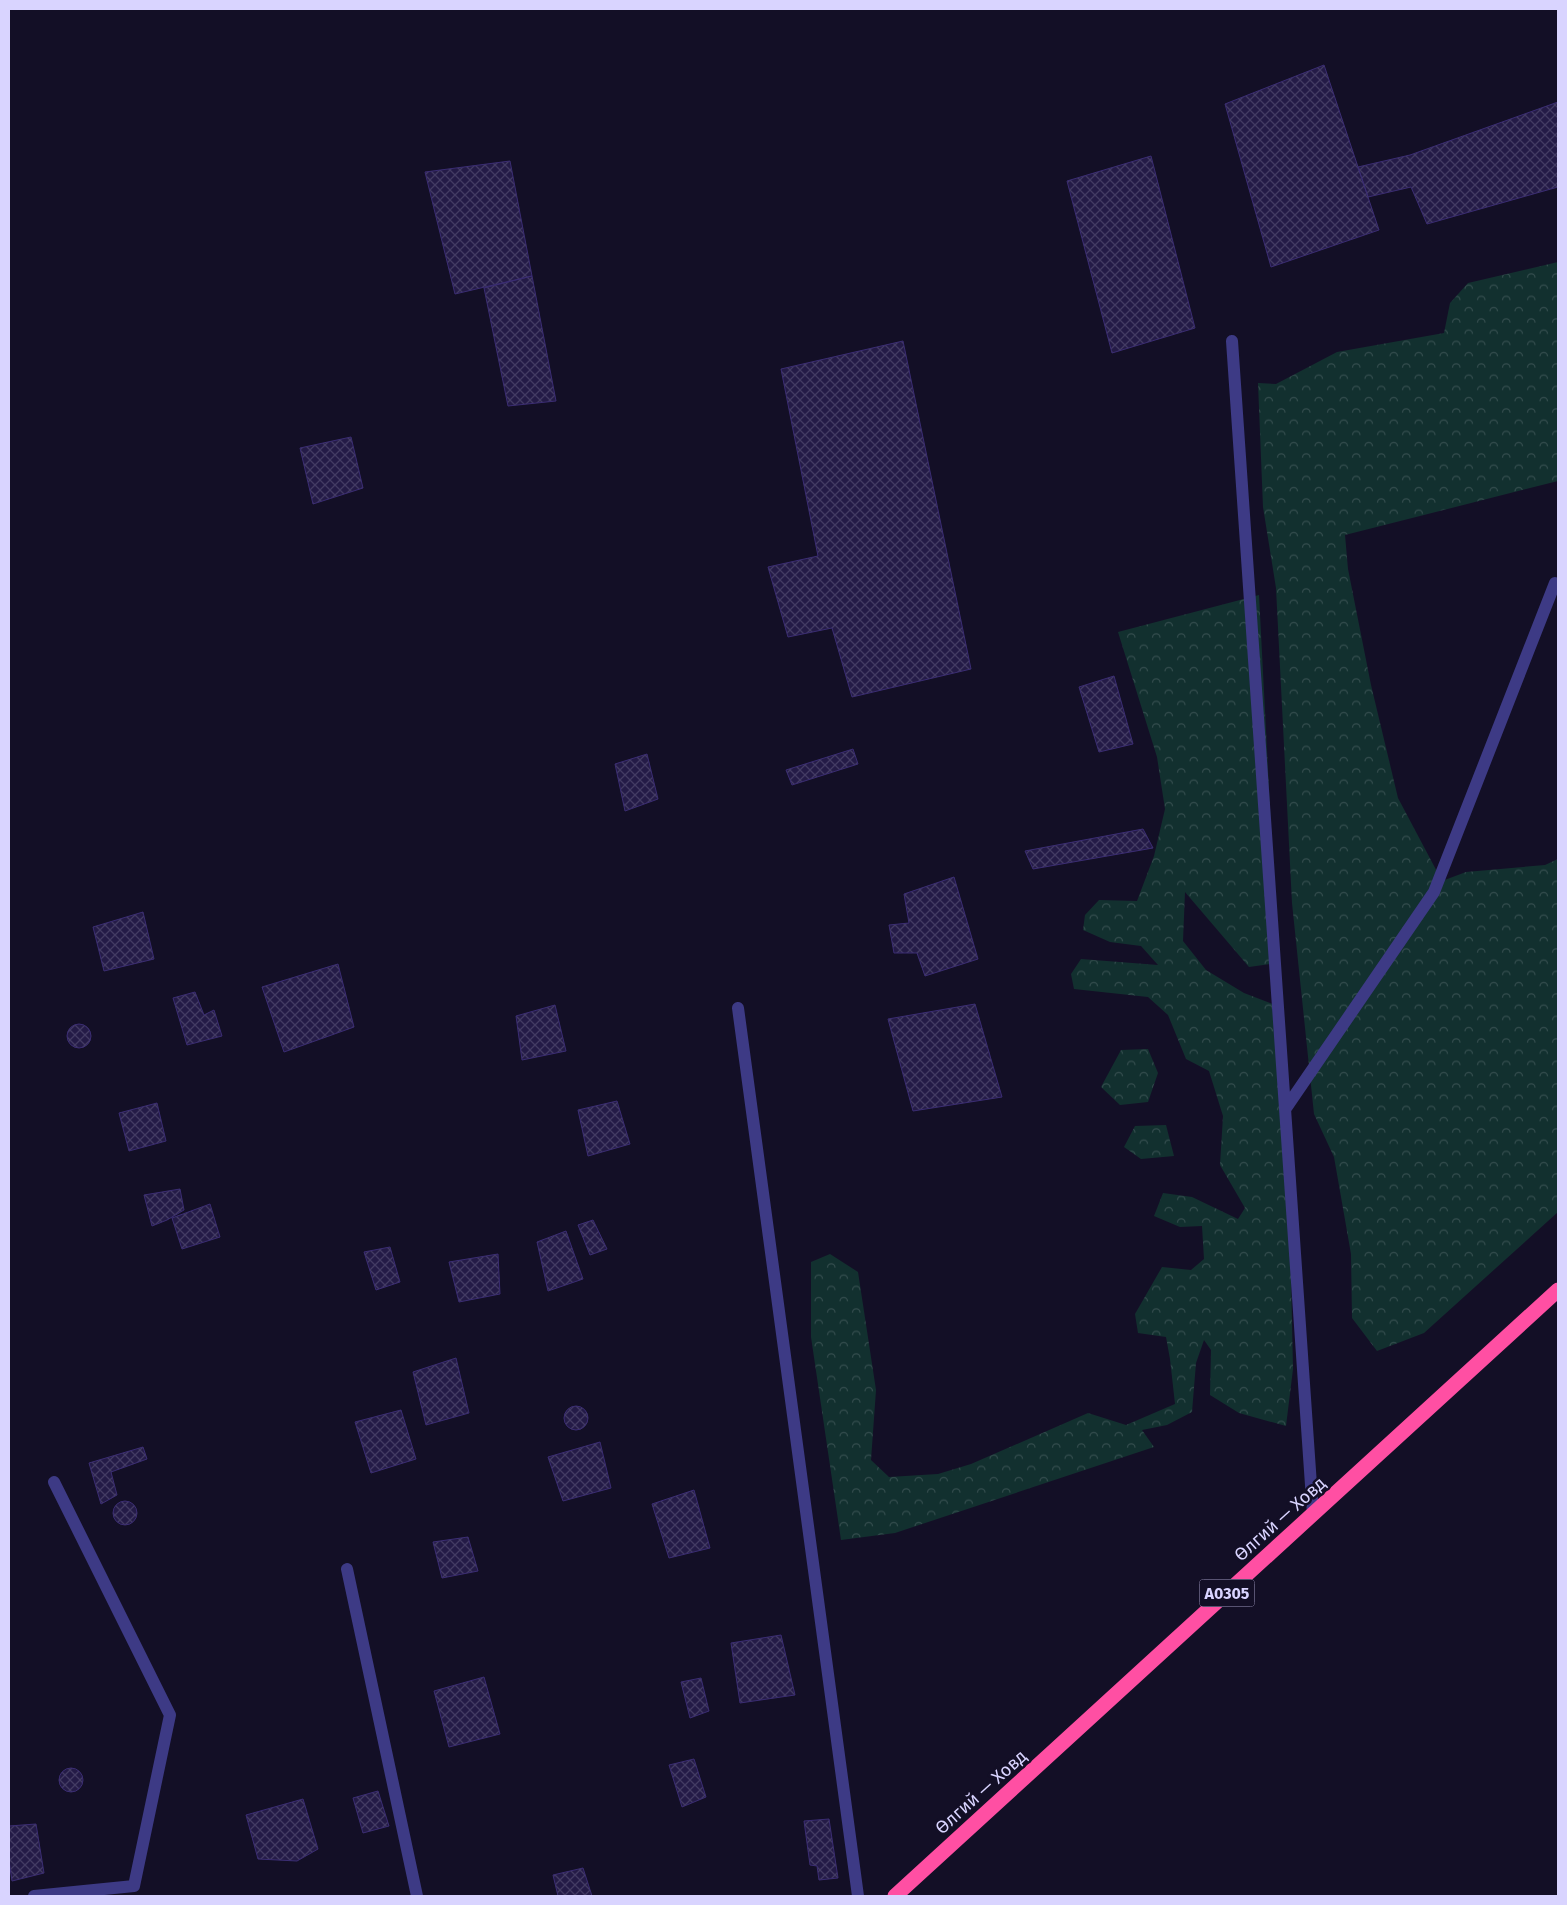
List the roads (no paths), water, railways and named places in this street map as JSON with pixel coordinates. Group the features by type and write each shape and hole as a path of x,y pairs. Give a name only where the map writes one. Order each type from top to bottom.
{"highway":[{"name":"Өлгий — Ховд","path":"895,1896 1558,1290"}],"street":[{"path":"1232,341 1314,1514"},
{"path":"1286,1108 1434,892 1555,583"},
{"path":"738,1008 858,1896"},
{"path":"34,1896 134,1886 170,1715 54,1482"},
{"path":"347,1569 417,1896"}]}
